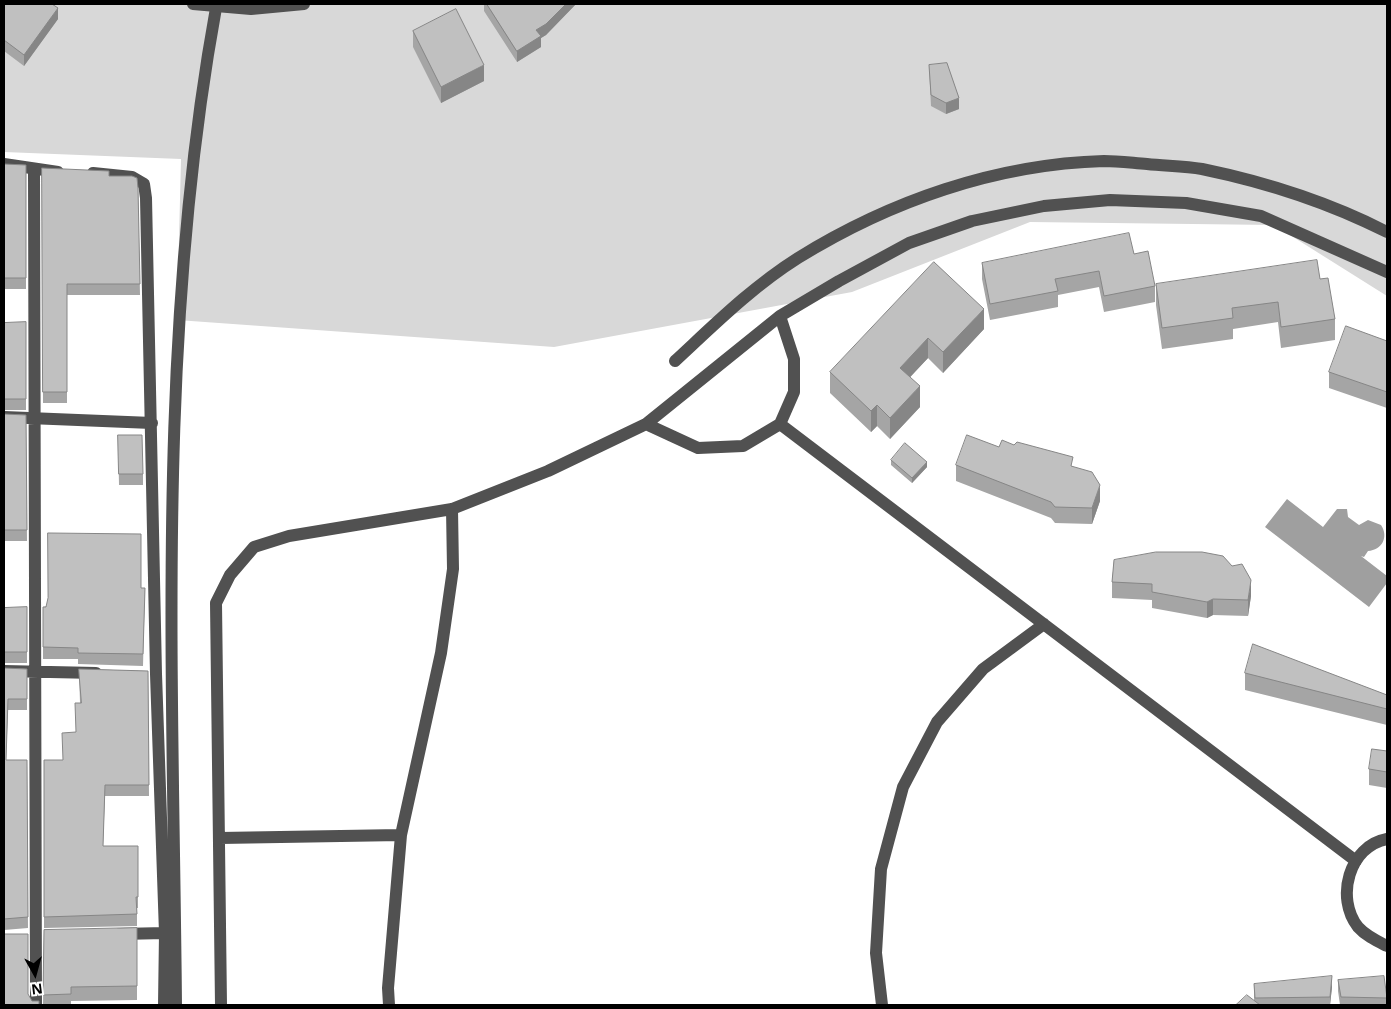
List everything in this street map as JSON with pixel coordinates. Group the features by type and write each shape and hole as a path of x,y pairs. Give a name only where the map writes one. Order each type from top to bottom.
{"street":[{"path":"193,4 216,8 251,9 304,4"},
{"path":"176,1005 174,399 180,291 190,177 200,94 216,8"},
{"path":"675,361 739,301 797,259 862,222 939,190 1010,171 1105,161 1201,169 1288,193 1355,216 1387,232"},
{"path":"4,164 34,169 132,177 144,184 146,198 152,423 151,674 165,933 164,1005"},
{"path":"34,169 35,672 41,936 36,1005"},
{"path":"221,1005 216,603 230,575 254,547 289,536 452,509 548,472 646,424 780,316 839,280 909,243 972,221 1044,206 1110,200 1186,203 1261,216 1387,272"},
{"path":"646,424 698,448 743,446 780,424 794,392 794,359 780,316"},
{"path":"4,417 152,423"},
{"path":"780,424 1356,861"},
{"path":"389,1005 388,988 400,836 441,653 453,569 452,509"},
{"path":"882,1005 876,953 881,869 903,788 937,722 983,669 1044,624"},
{"path":"4,671 109,673"},
{"path":"220,838 400,836"},
{"path":"1387,839 1368,848 1356,861 1348,877 1346,894 1350,912 1358,927 1372,939 1387,946"},
{"path":"105,934 165,933"},
{"path":"20,936 41,936"}],"shaded area":[{"path":"4,4 1387,4 1387,296 1274,225 1030,222 852,292 554,347 177,320 181,159 4,152"},
{"path":"1287,499 1323,527 1337,509 1347,509 1348,517 1359,525 1368,520 1381,525 1384,534 1383,542 1377,548 1368,551 1364,557 1361,556 1387,576 1387,583 1369,607 1265,527"}],"building":[{"path":"4,4 52,4 58,8 24,55 4,40"},
{"path":"487,4 566,4 546,24 536,30 541,36 517,51"},
{"path":"456,9 484,65 441,87 413,31"},
{"path":"947,63 959,98 946,103 931,95 929,65"},
{"path":"4,164 26,165 26,278 4,278"},
{"path":"42,168 109,171 109,176 132,176 137,178 140,284 67,284 67,392 43,392"},
{"path":"1129,233 1134,254 1148,251 1155,286 1104,296 1099,271 1055,279 1058,291 990,304 982,263"},
{"path":"1317,260 1320,279 1328,278 1335,319 1281,327 1278,302 1232,308 1233,318 1162,328 1156,284"},
{"path":"934,262 984,309 943,352 928,338 900,368 920,386 890,418 877,405 871,411 830,372"},
{"path":"26,322 26,399 4,399 4,323"},
{"path":"1346,326 1387,341 1387,392 1329,372"},
{"path":"4,414 26,415 27,530 4,530"},
{"path":"118,435 142,435 143,474 119,474"},
{"path":"967,435 999,447 1002,440 1014,445 1017,442 1073,457 1071,466 1092,472 1100,485 1092,508 1055,507 1051,502 956,465"},
{"path":"905,443 927,462 912,478 891,460"},
{"path":"48,533 141,534 141,588 145,588 143,654 78,653 78,648 43,647 43,607 46,607 48,598"},
{"path":"1156,552 1202,552 1223,556 1232,566 1242,564 1251,580 1248,600 1213,599 1207,602 1152,592 1152,584 1112,582 1114,560"},
{"path":"27,607 27,652 4,652 4,608"},
{"path":"1253,644 1387,695 1387,709 1245,673"},
{"path":"4,668 27,669 27,699 8,699 6,760 27,760 28,917 4,919"},
{"path":"79,669 148,671 149,785 105,785 103,846 138,846 137,914 44,917 44,760 63,760 62,733 76,732 75,703 81,703"},
{"path":"1372,749 1387,751 1387,772 1369,769"},
{"path":"137,928 137,986 71,987 71,994 43,995 44,930"},
{"path":"4,934 28,934 28,994 32,1001 39,1001 39,1005 4,1005"},
{"path":"1332,976 1330,997 1255,998 1254,984"},
{"path":"1384,976 1387,998 1341,997 1338,980"},
{"path":"1247,995 1260,1005 1236,1005"}]}
